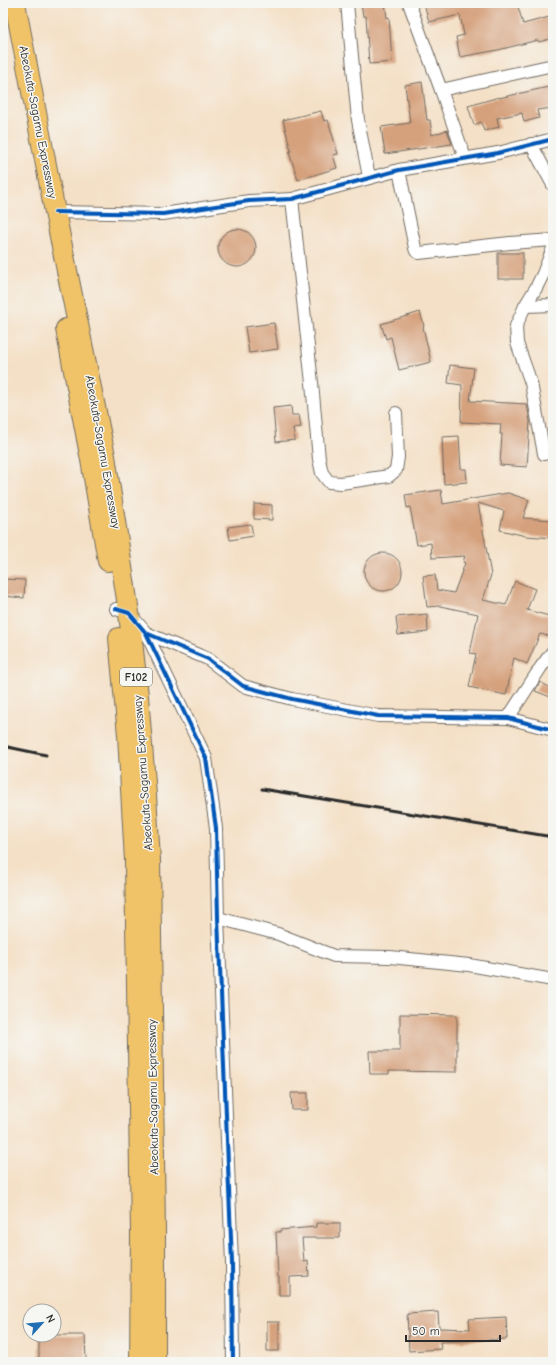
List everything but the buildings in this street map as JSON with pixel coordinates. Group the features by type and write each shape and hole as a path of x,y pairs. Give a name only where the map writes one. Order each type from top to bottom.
{"highway":[{"name":"Abeokuta-Sagamu Expressway","path":"3,3 91,460 123,611 138,696 150,860 155,1231 155,1362"},
{"name":"Abeokuta-Sagamu Expressway","path":"15,3 55,212 105,456 123,611 135,861 141,1232 140,1362"}],"street":[{"path":"348,3 358,120 369,177"},
{"path":"409,3 465,158"},
{"path":"441,90 553,65"},
{"path":"55,212 163,214 249,201 292,198 399,170 498,153 553,139"},
{"path":"531,144 553,184"},
{"path":"399,170 415,248 419,253 553,240"},
{"path":"292,198 319,459 322,473 329,482 341,483 389,476 396,470 398,457 396,413"},
{"path":"544,454 531,383 518,343 516,326 525,306 543,274 553,248"},
{"path":"525,306 553,305"},
{"path":"123,611 146,633 206,758 216,828 218,918 232,1263 233,1362"},
{"path":"146,633 208,659 243,686 292,699 378,716 508,718 553,730"},
{"path":"508,718 553,651"},
{"path":"218,918 278,934 334,956 390,957 469,965 553,980"}],"railway":[{"path":"3,746 46,755"},
{"path":"262,789 553,837"}],"cycle path":[{"path":"55,212 163,214 249,201 292,199 399,170 498,153 553,139"},
{"path":"116,609 129,613 146,633 206,758 216,828 218,918 232,1263 233,1362"},
{"path":"146,633 208,659 243,686 292,699 378,716 508,718 553,730"}]}
